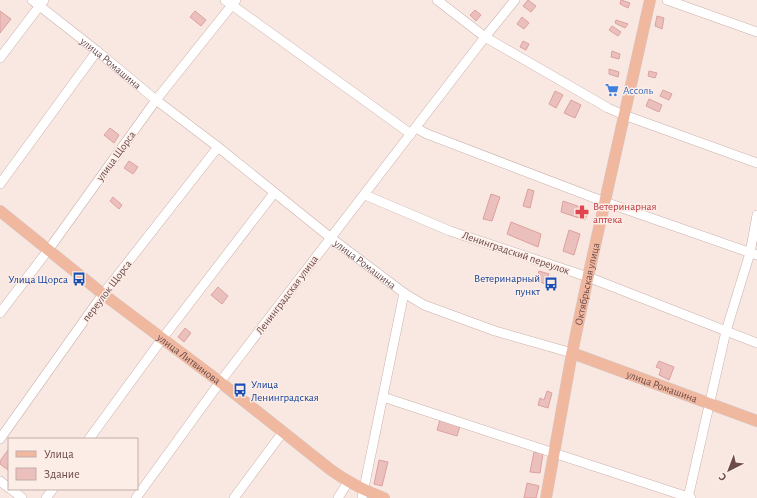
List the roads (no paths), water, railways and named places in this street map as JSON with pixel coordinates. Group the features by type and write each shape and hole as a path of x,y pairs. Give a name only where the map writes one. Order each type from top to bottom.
{"main road":[{"name":"Октябрьская улица","path":"546,498 572,353 650,0"},
{"name":"улица Литвинова","path":"0,211 103,294 220,382 363,494 384,498"},
{"name":"улица Ромашина","path":"572,353 757,421"}],"street":[{"path":"437,0 485,37 608,108 757,164"},
{"name":"Ленинградская улица","path":"136,498 220,382 515,0"},
{"path":"667,0 757,32"},
{"path":"0,58 39,2"},
{"name":"улица Ромашина","path":"39,2 156,100 218,147 331,238 404,293 424,305 495,331 572,353"},
{"path":"231,2 413,131 434,137 605,202 753,254"},
{"name":"улица Щорса","path":"0,313 49,249 156,100 231,2"},
{"path":"0,184 97,51"},
{"name":"переулок Щорса","path":"0,439 103,294 218,147"},
{"path":"90,438 162,339 274,193"},
{"name":"Ленинградский переулок","path":"365,195 450,231 588,277 757,343"},
{"path":"383,397 689,498 726,331 753,254 757,215"},
{"path":"363,494 404,293"},
{"path":"234,498 283,432"},
{"path":"338,498 348,482"},
{"path":"12,490 22,498"},
{"path":"46,498 52,490"}],"place":[{"name":"Ассоль","path":"612,90"},
{"name":"Ветеринарная аптека","path":"582,212"},
{"name":"Улица Щорса","path":"79,279"},
{"name":"Ветеринарный пункт","path":"551,284"},
{"name":"Улица Ленинградская","path":"240,390"}]}
